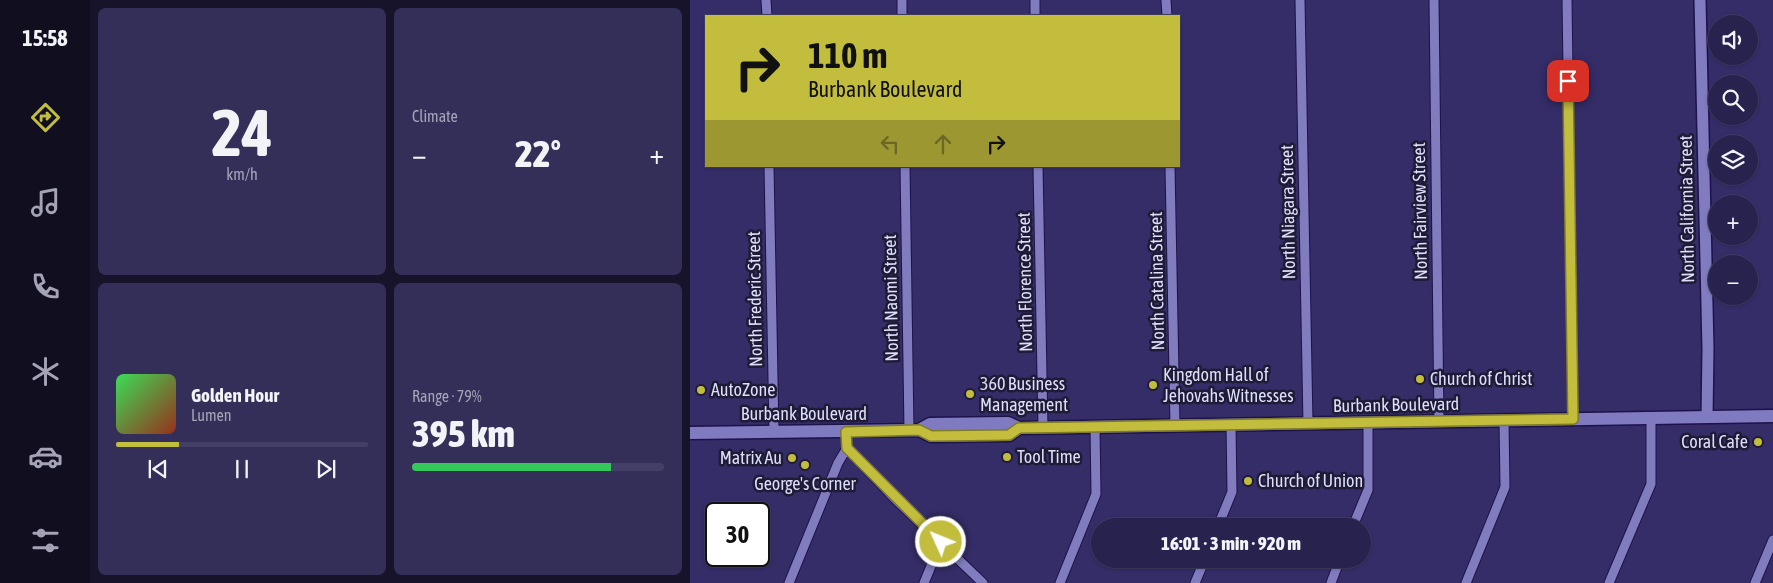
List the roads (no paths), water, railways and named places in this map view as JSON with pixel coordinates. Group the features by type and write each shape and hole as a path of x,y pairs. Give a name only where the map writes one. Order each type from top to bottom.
{"main road":[{"name":"Burbank Boulevard","path":"690,433 914,430 931,436 1009,435 1019,428 1773,416"}],"street":[{"path":"766,0 767,15"},
{"path":"902,0 902,15"},
{"path":"1035,0 1035,15"},
{"path":"1166,0 1167,15"},
{"name":"North Niagara Street","path":"1300,0 1308,424"},
{"name":"North Fairview Street","path":"1434,0 1439,422"},
{"path":"1567,0 1573,419"},
{"name":"North California Street","path":"1700,0 1708,340 1707,417"},
{"name":"North Frederic Street","path":"769,167 774,432"},
{"name":"North Naomi Street","path":"905,167 914,430"},
{"name":"North Florence Street","path":"1038,167 1043,428"},
{"name":"North Catalina Street","path":"1170,167 1175,426"},
{"path":"1608,583 1650,484 1651,418"},
{"path":"1466,583 1505,487 1504,421"},
{"path":"1356,518 1368,490 1368,423"},
{"path":"1221,518 1232,492 1232,425"},
{"path":"1060,583 1096,494 1095,427"},
{"path":"789,583 838,463 847,448 846,432"},
{"path":"847,448 983,583"},
{"path":"1756,583 1773,540"},
{"path":"924,583 941,542"},
{"path":"1195,583 1201,568"},
{"path":"1330,583 1336,568"}],"place":[{"name":"Church of Christ","path":"1420,379"},
{"name":"Kingdom Hall of Jehovahs Witnesses","path":"1153,385"},
{"name":"AutoZone","path":"701,390"},
{"name":"360 Business Management","path":"970,394"},
{"name":"Coral Cafe","path":"1758,442"},
{"name":"Tool Time","path":"1007,457"},
{"name":"Matrix Au","path":"792,458"},
{"name":"George's Corner","path":"805,465"},
{"name":"Church of Union","path":"1248,481"}]}
